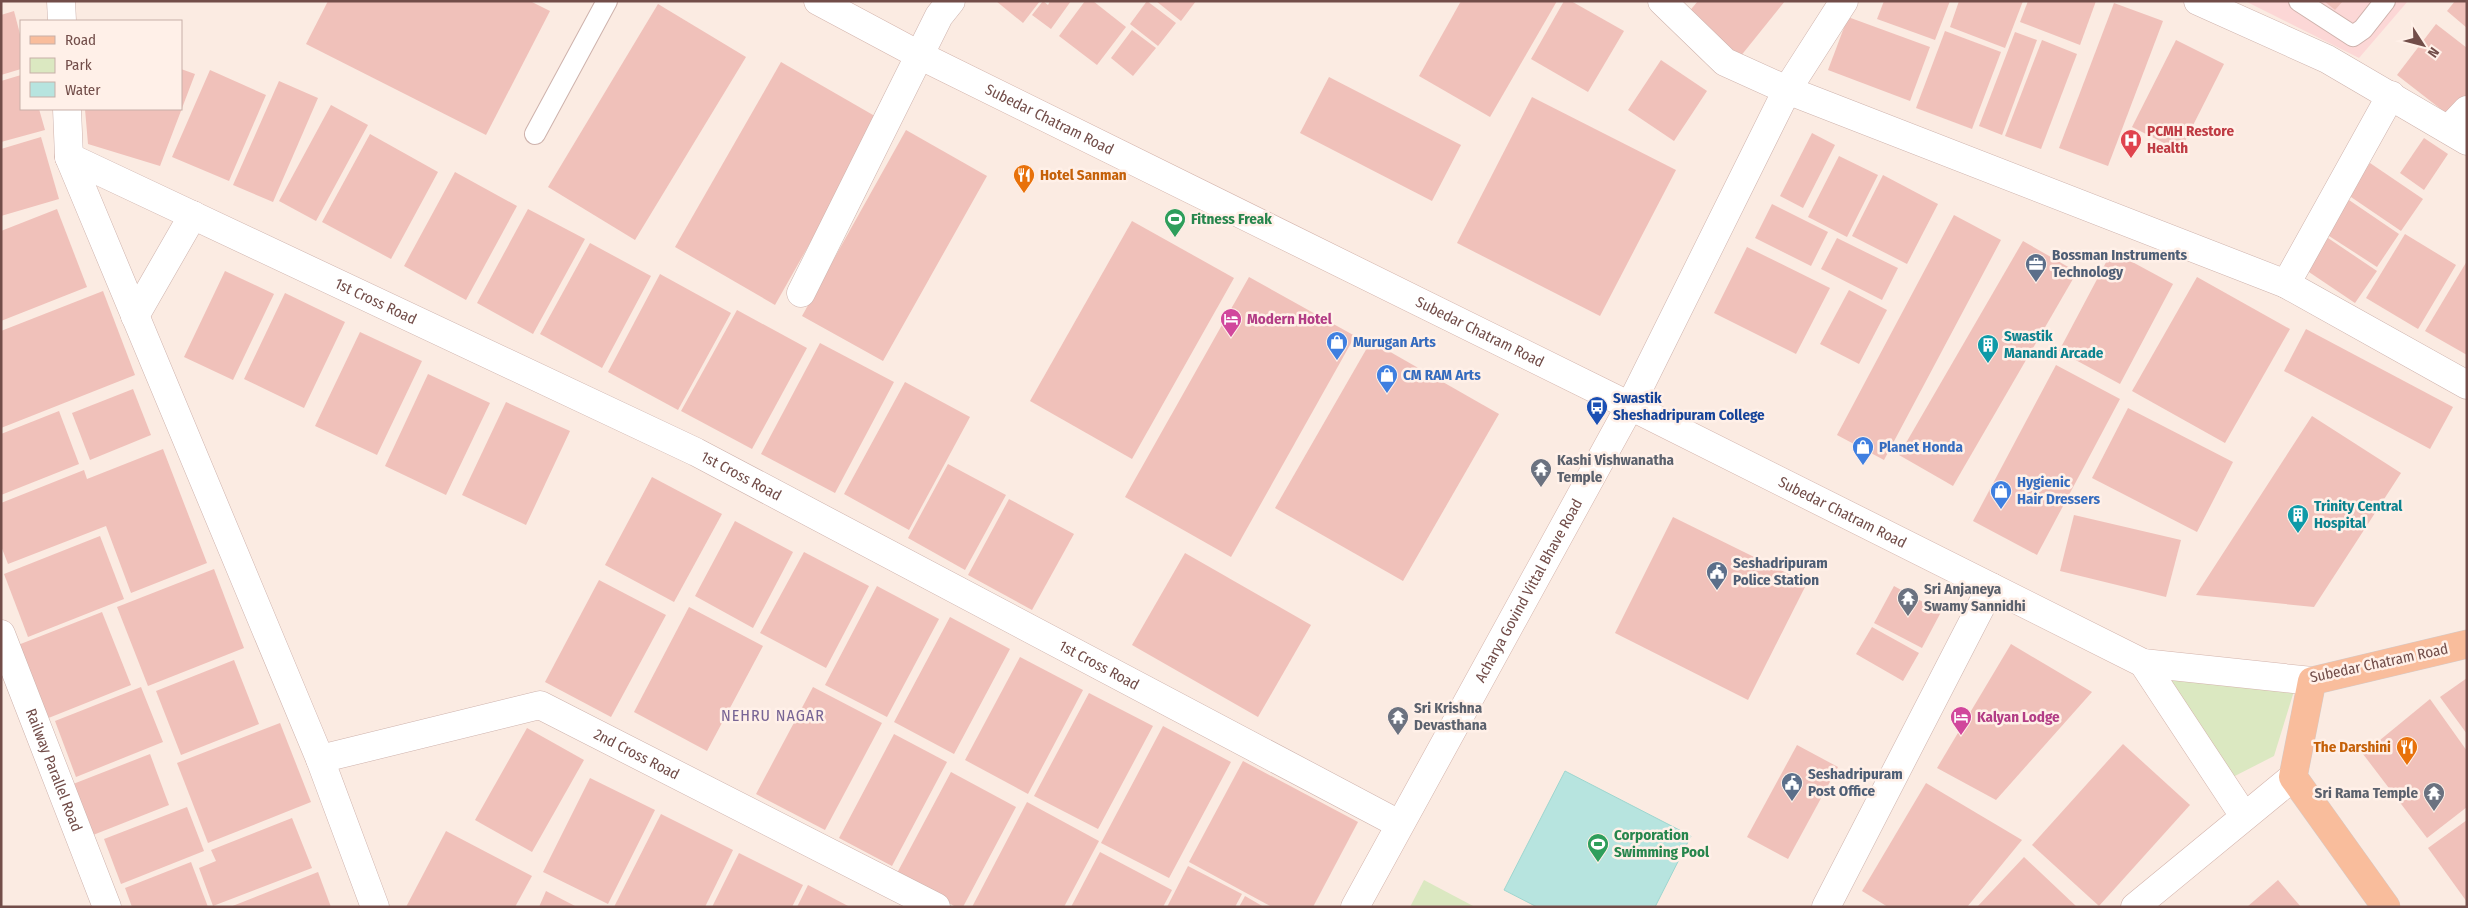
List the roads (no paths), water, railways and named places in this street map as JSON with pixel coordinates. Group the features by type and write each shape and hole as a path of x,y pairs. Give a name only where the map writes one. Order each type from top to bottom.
{"main road":[{"name":"Subedar Chatram Road","path":"2312,681 2467,644"},
{"path":"2312,681 2293,777 2386,907"}],"street":[{"path":"61,1 62,20"},
{"name":"Subedar Chatram Road","path":"818,1 921,56 1630,406 2143,663 2312,681"},
{"path":"801,293 940,16 951,1"},
{"path":"1662,1 1725,62 1787,90 2286,284 2467,385"},
{"name":"Acharya Govind Vittal Bhave Road","path":"1354,907 1630,406 1787,90 1844,1"},
{"path":"2198,1 2327,59 2391,95 2461,126"},
{"path":"2286,284 2391,95"},
{"path":"67,110 69,157 320,759 375,907"},
{"name":"1st Cross Road","path":"69,157 696,452 1399,824"},
{"path":"135,316 193,215"},
{"path":"1826,907 1991,587"},
{"name":"Railway Parallel Road","path":"1,634 107,907"},
{"path":"2143,663 2244,816"},
{"name":"2nd Cross Road","path":"320,759 540,705 936,907"},
{"path":"2134,907 2293,777"}],"lane":[{"path":"535,134 608,1"},
{"path":"2299,1 2352,36 2363,29 2385,1"}],"water":[{"name":"Corporation Swimming Pool","path":"1565,771 1691,836 1655,907 1537,907 1504,890"}],"place":[{"name":"PCMH Restore Health","path":"2131,159"},
{"name":"Hotel Sanman","path":"1024,194"},
{"name":"Fitness Freak","path":"1175,238"},
{"name":"Bossman Instruments Technology","path":"2036,283"},
{"name":"Modern Hotel","path":"1231,338"},
{"name":"Murugan Arts","path":"1337,361"},
{"name":"Swastik Manandi Arcade","path":"1988,364"},
{"name":"CM RAM Arts","path":"1387,394"},
{"name":"Swastik Sheshadripuram College","path":"1597,426"},
{"name":"Planet Honda","path":"1863,466"},
{"name":"Kashi Vishwanatha Temple","path":"1541,488"},
{"name":"Hygienic Hair Dressers","path":"2001,510"},
{"name":"Trinity Central Hospital","path":"2298,534"},
{"name":"Seshadripuram Police Station","path":"1717,591"},
{"name":"Sri Anjaneya Swamy Sannidhi","path":"1908,617"},
{"name":"Sri Krishna Devasthana","path":"1398,736"},
{"name":"Kalyan Lodge","path":"1961,736"},
{"name":"The Darshini","path":"2407,766"},
{"name":"Seshadripuram Post Office","path":"1792,802"},
{"name":"Sri Rama Temple","path":"2434,812"},
{"name":"Corporation Swimming Pool","path":"1598,863"}],"district":[{"name":"NEHRU NAGAR","path":"773,715"}]}
